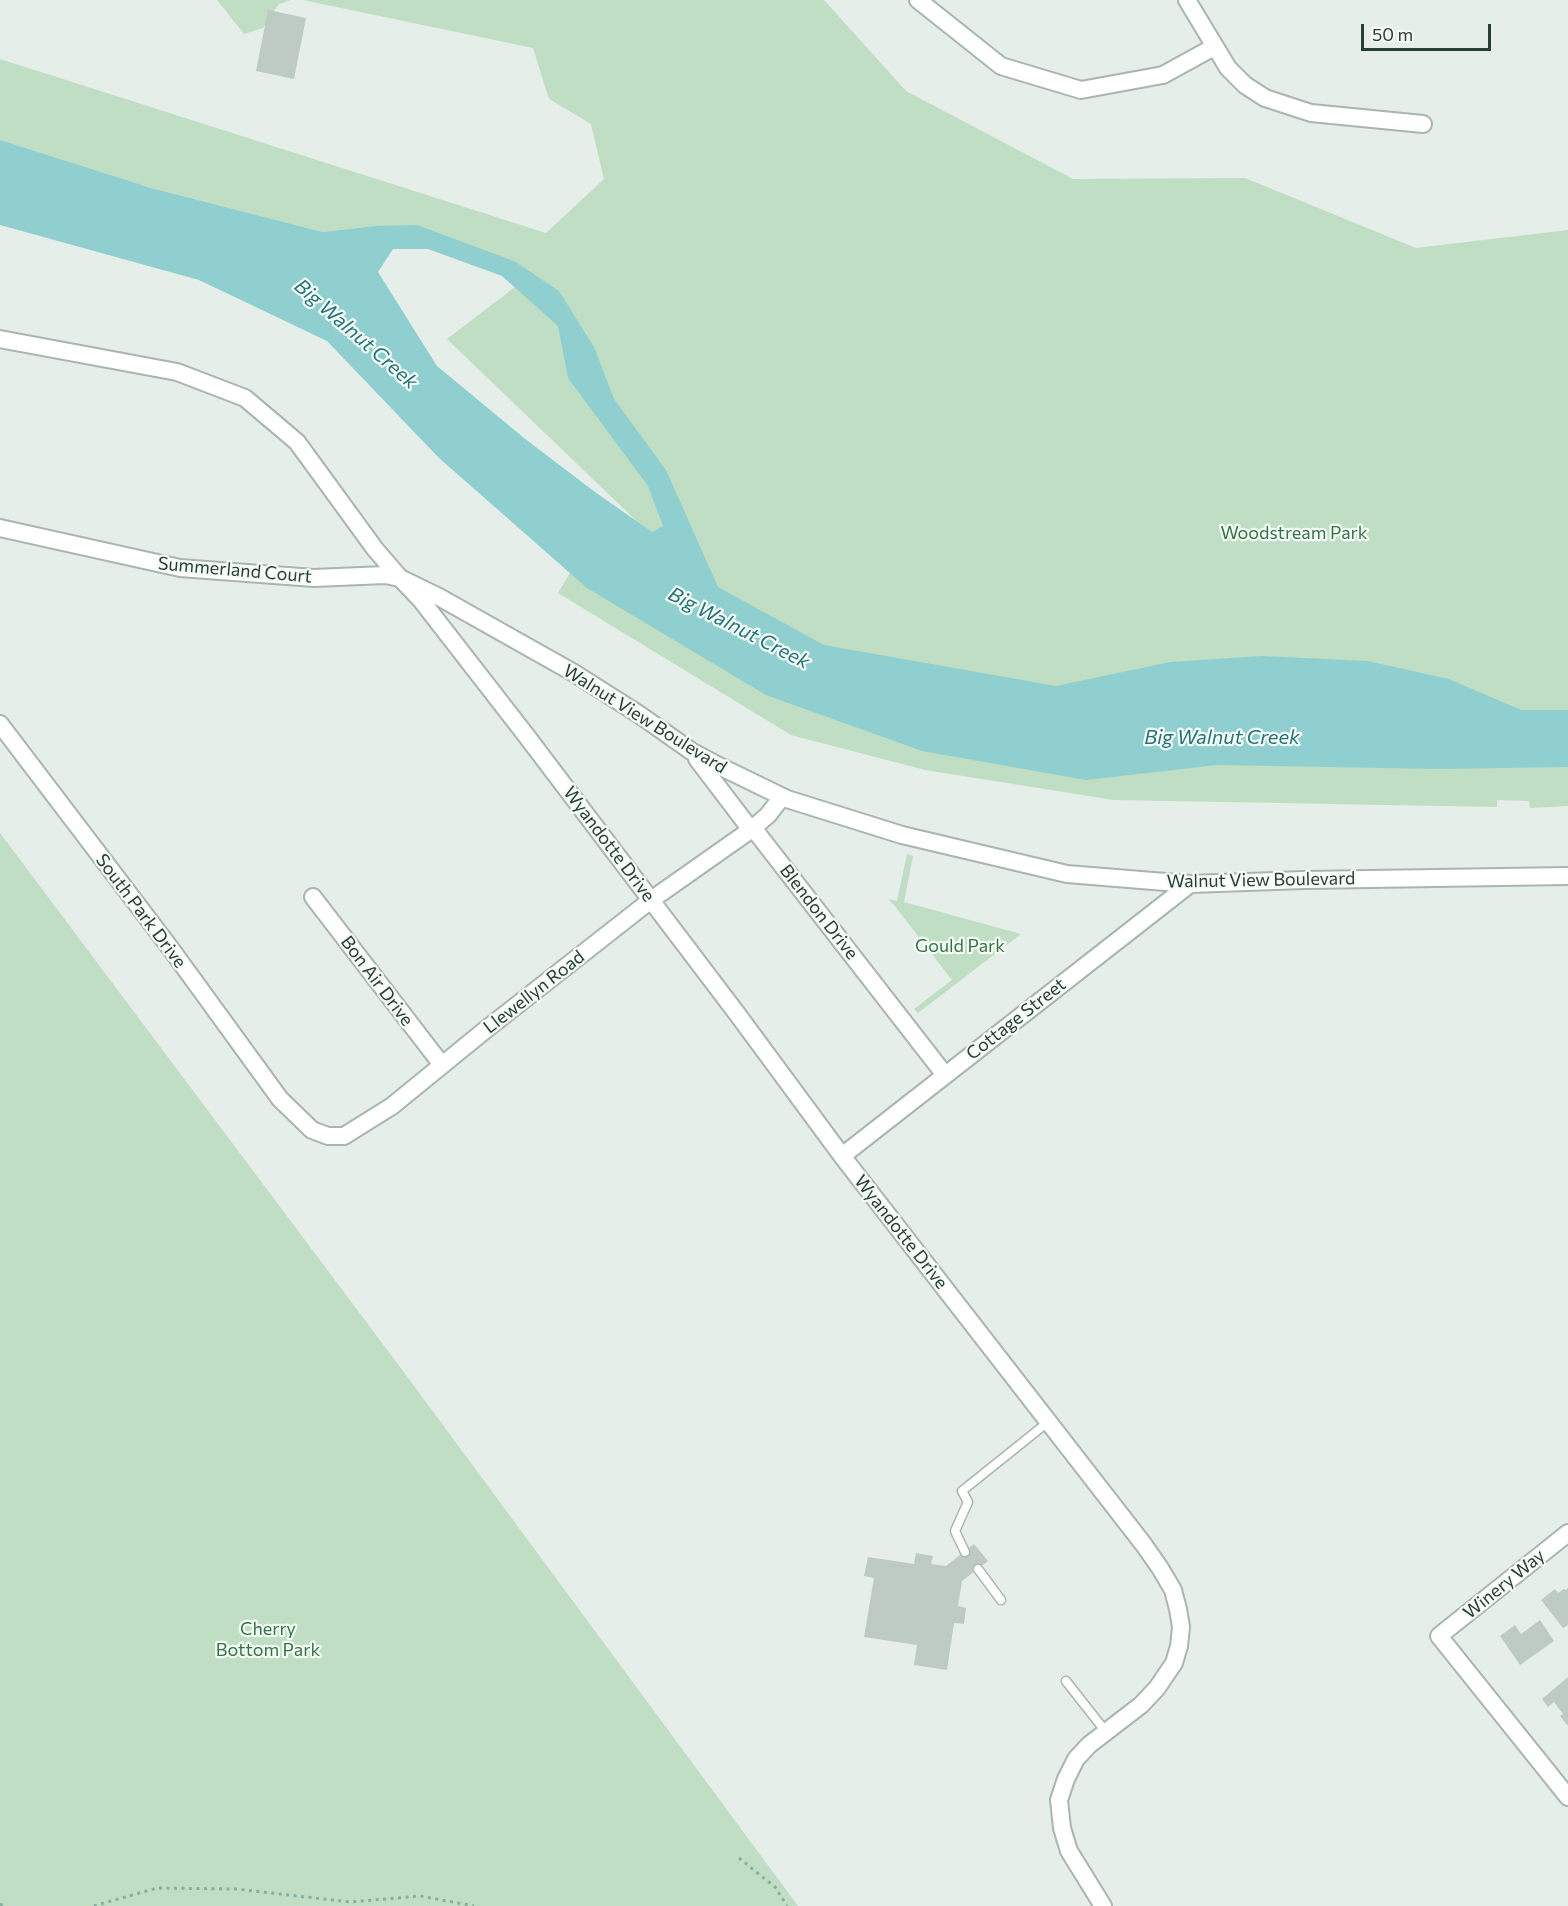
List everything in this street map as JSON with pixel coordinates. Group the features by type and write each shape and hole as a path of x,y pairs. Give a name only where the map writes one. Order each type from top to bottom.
{"street":[{"path":"918,0 1001,66 1081,90 1163,75 1214,47"},
{"path":"1187,0 1228,68 1245,85 1265,98 1311,113 1423,124"},
{"name":"Walnut View Boulevard","path":"0,339 177,372 245,398 297,442 375,549 400,578 439,597 574,673 691,751 782,797 902,835 1067,874 1190,884 1568,876"},
{"name":"Summerland Court","path":"0,528 180,568 314,578 385,575 400,578"},
{"name":"Wyandotte Drive","path":"400,578 421,600 651,900 842,1156 1160,1568 1173,1590 1181,1627 1174,1663 1157,1688 1141,1705 1089,1745 1076,1759 1059,1800 1062,1828 1069,1851 1103,1906"},
{"name":"South Park Drive","path":"0,724 171,949 280,1099"},
{"name":"Blendon Drive","path":"691,751 945,1074"},
{"name":"Llewellyn Road","path":"280,1099 312,1130 327,1136 345,1136 392,1106 651,900 752,829 768,815 782,797"},
{"name":"Cottage Street","path":"842,1156 1190,884"},
{"name":"Bon Air Drive","path":"313,897 442,1065"},
{"name":"Winery Way","path":"1568,1533 1439,1636 1568,1797"}],"lane":[{"path":"964,1552 955,1531 968,1502 963,1491 1047,1422"},
{"path":"978,1569 1001,1600"},
{"path":"1066,1680 1106,1732"}],"path":[{"path":"739,1858 775,1887 787,1906"},
{"path":"94,1906 157,1888 236,1889 350,1902 420,1896 474,1906"},
{"path":"0,1904 4,1906"}],"green space":[{"path":"217,0 291,0 279,4 263,28 244,34"},
{"name":"Woodstream Park","path":"303,0 824,0 906,91 1073,179 1245,178 1416,248 1568,230 1568,806 1530,808 1529,801 1497,800 1497,807 1114,800 925,770 791,735 558,593 601,520 648,532 447,339 532,274 417,226 374,226 323,232 151,188 0,140 0,59 546,233 604,179 591,124 549,99 533,48"},
{"name":"Cherry Bottom Park","path":"0,833 403,1371 798,1906 0,1906"},
{"name":"Gould Park","path":"907,854 913,856 904,902 1021,934 918,1013 914,1009 952,980 888,899 897,901"}],"water":[{"name":"Big Walnut Creek","path":"0,140 151,188 323,232 374,226 417,225 514,261 559,291 594,347 614,399 666,470 718,587 824,645 1056,686 1170,662 1262,656 1367,661 1449,679 1521,710 1568,710 1568,767 1439,769 1217,765 1086,780 922,751 766,695 587,588 439,458 327,341 199,280 0,225","holes":["393,249 428,249 502,276 558,326 568,378 648,486 663,526 652,532 595,492 524,438 437,366 378,272"]}],"building":[{"path":"268,10 306,18 294,79 256,71"},
{"path":"974,1544 988,1561 962,1581 958,1606 966,1608 964,1624 954,1623 947,1670 914,1665 917,1645 864,1637 874,1578 864,1576 868,1557 914,1564 916,1553 933,1556 931,1564 946,1566"},
{"path":"1568,1588 1568,1625 1563,1628 1541,1600 1555,1589 1558,1593"},
{"path":"1540,1620 1554,1641 1520,1665 1500,1636 1515,1625 1521,1634"},
{"path":"1568,1677 1568,1726 1560,1716 1563,1714 1554,1702 1548,1707 1542,1699"}]}
